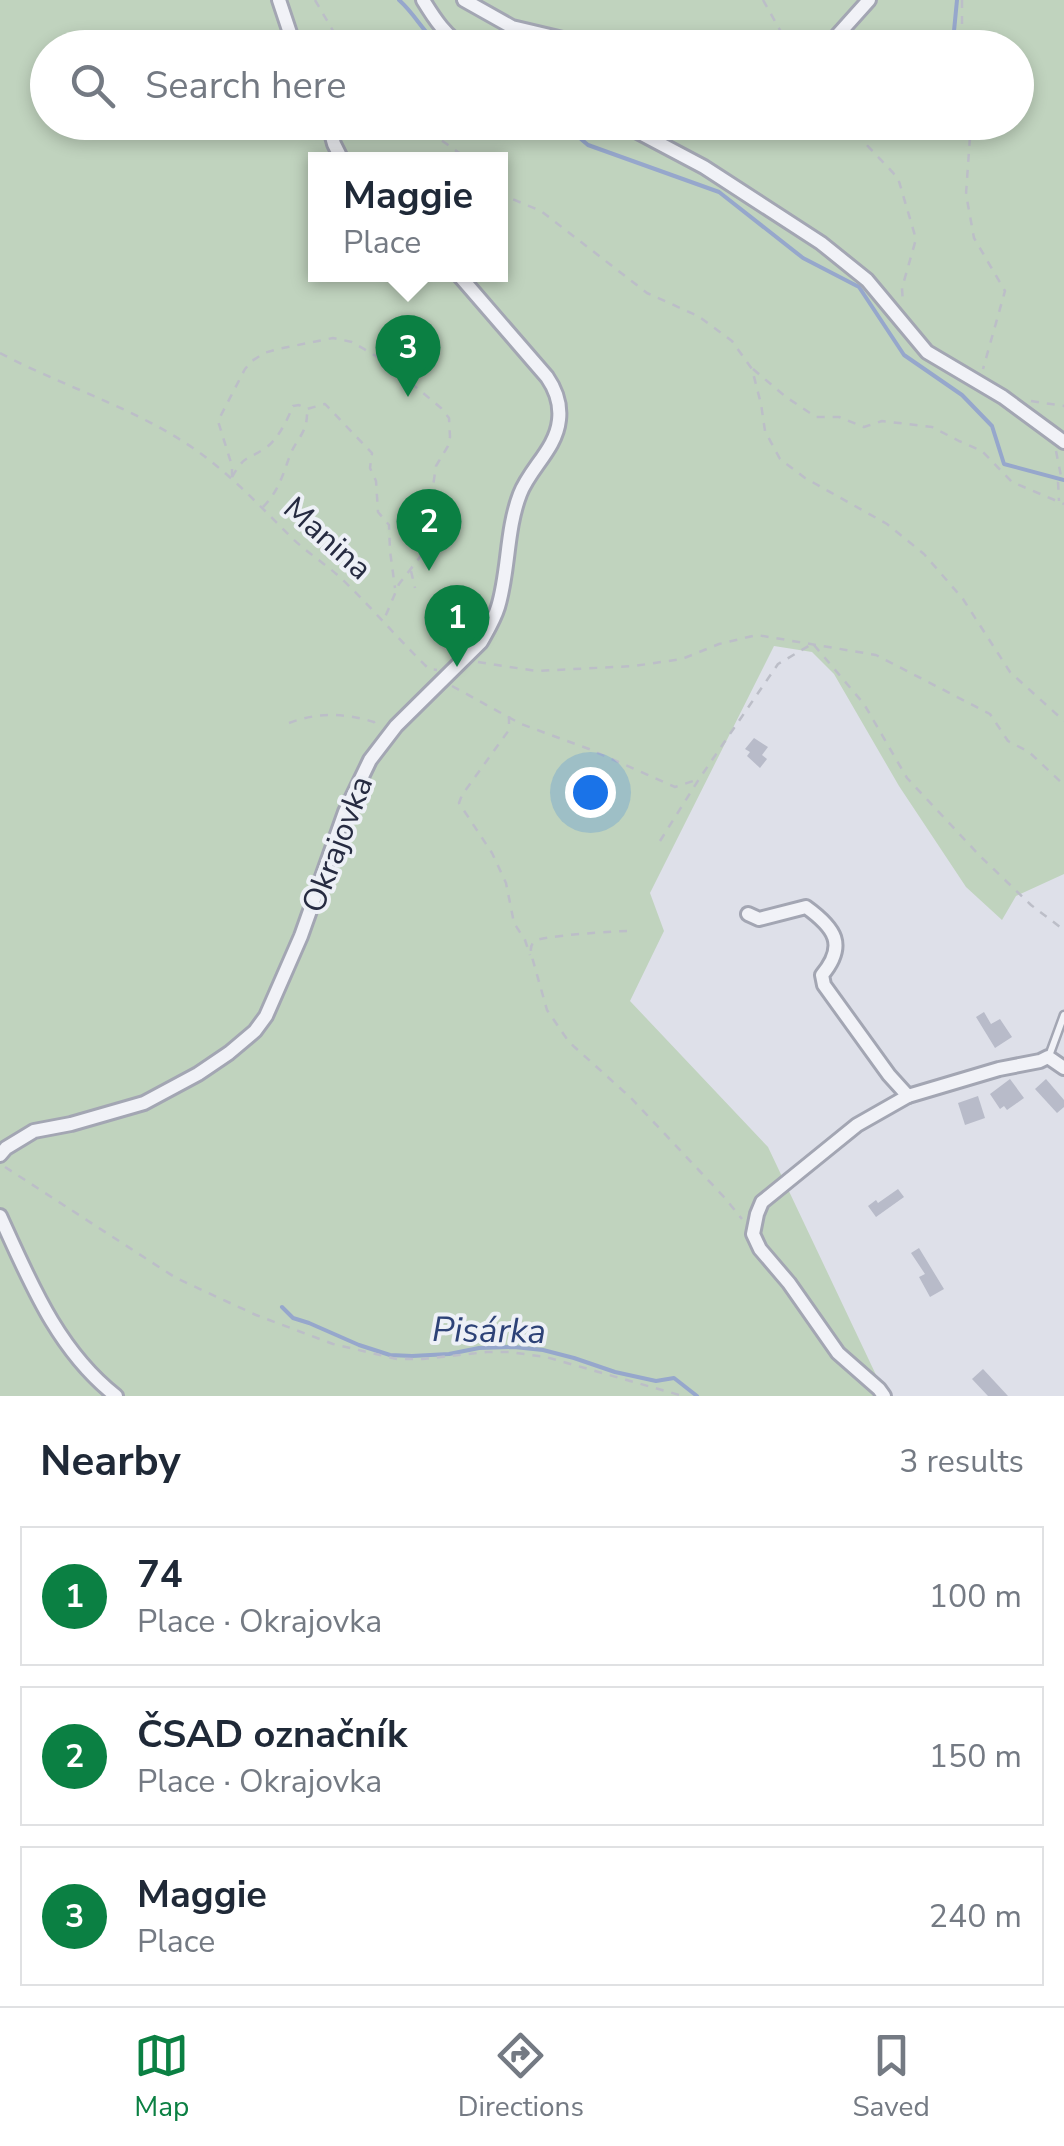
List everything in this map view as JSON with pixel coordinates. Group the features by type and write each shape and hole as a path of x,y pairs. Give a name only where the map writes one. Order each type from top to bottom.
{"street":[{"path":"279,0 290,30"},
{"path":"423,0 445,30"},
{"path":"464,0 485,14 525,30"},
{"path":"842,30 869,0"},
{"path":"653,140 704,167 822,243 866,280 927,352 1004,397 1058,438"},
{"name":"Okrajovka","path":"0,1155 34,1131 144,1103 198,1074 255,1031 266,1016 301,936 353,792 370,760 481,642 490,626 498,606 520,492 556,436 559,401 547,377 465,282"},
{"path":"748,914 758,919 806,907 816,915 838,948 822,975 824,985 908,1096"},
{"path":"884,1396 829,1343 790,1283 760,1249 753,1234 762,1202 858,1126 908,1096 1048,1057 1064,1068"},
{"path":"0,1216 58,1332 81,1364 116,1396"}],"lane":[{"path":"1048,1057 1064,1015"}],"path":[{"path":"316,0 334,30"},
{"path":"763,0 780,30"},
{"path":"962,0 962,30"},
{"path":"862,140 898,178 916,239 902,288 904,325"},
{"path":"970,140 966,194 974,238 1005,291 980,382"},
{"path":"508,197 541,211 647,294 698,316 732,341 752,369 816,417 839,417 864,426 882,421 932,427 982,451 1012,482 1062,502"},
{"path":"232,478 218,421 244,368 264,353 322,338 343,339 386,362 440,408 451,424 448,446 436,466 420,557 402,578 383,625"},
{"name":"Manina","path":"0,353 124,408 194,449 232,478 290,536 340,577 429,668 444,671 468,662 536,671 634,666 682,659 757,634 814,644 876,656 990,714 1008,741 1029,752 1064,786"},
{"path":"752,369 765,431 780,460 887,524 924,554 963,599 1010,672 1064,722"},
{"path":"1004,397 1064,406"},
{"path":"232,478 243,459 264,449 283,429 293,406 307,409 325,404 372,453 370,468 377,489 378,512 389,525 395,592"},
{"path":"262,508 276,493 305,431 307,409"},
{"path":"1058,438 1062,502"},
{"path":"410,570 415,588"},
{"path":"660,841 778,664 814,644 864,704 907,778 993,868 1064,930"},
{"path":"443,679 520,724 675,787 699,779"},
{"path":"289,723 321,714 364,719 377,725 381,745"},
{"path":"509,716 510,730 460,803 492,852 506,884 514,924 525,940 536,971"},
{"path":"628,931 607,930 534,941 531,948 547,1010 569,1042 667,1135 753,1234"},
{"path":"0,1163 176,1278 256,1315 333,1344 398,1359 486,1352 546,1357 683,1396"}],"green space":[{"path":"0,0 1064,0 1064,874 1016,896 1002,920 966,887 899,786 834,674 812,652 774,646 650,893 664,931 630,1001 768,1147 886,1396 0,1396"}],"building":[{"path":"754,738 768,747 762,755 767,759 760,768 745,749"},
{"path":"984,1012 991,1024 1000,1019 1012,1037 995,1048 976,1017"},
{"path":"1010,1079 1024,1098 1007,1110 1004,1106 1000,1109 990,1094"},
{"path":"1046,1079 1064,1100 1064,1107 1057,1113 1035,1089"},
{"path":"978,1096 985,1118 965,1125 958,1103"},
{"path":"898,1189 904,1197 876,1217 868,1206"},
{"path":"919,1248 944,1289 930,1297 919,1277 925,1274 911,1253"},
{"path":"983,1369 1008,1396 988,1396 972,1379"}],"waterway":[{"path":"399,0 424,30"},
{"path":"954,30 957,0"},
{"path":"582,140 719,192 803,258 859,287 904,355 962,395 992,426 1004,464 1064,480"},
{"name":"Pisárka","path":"282,1307 293,1318 390,1355 449,1354 479,1348 543,1350 656,1381 674,1378 697,1396"}],"place":[{"name":"Maggie","path":"408,397"},
{"name":"ČSAD označník","path":"429,571"},
{"name":"74","path":"457,667"}]}
